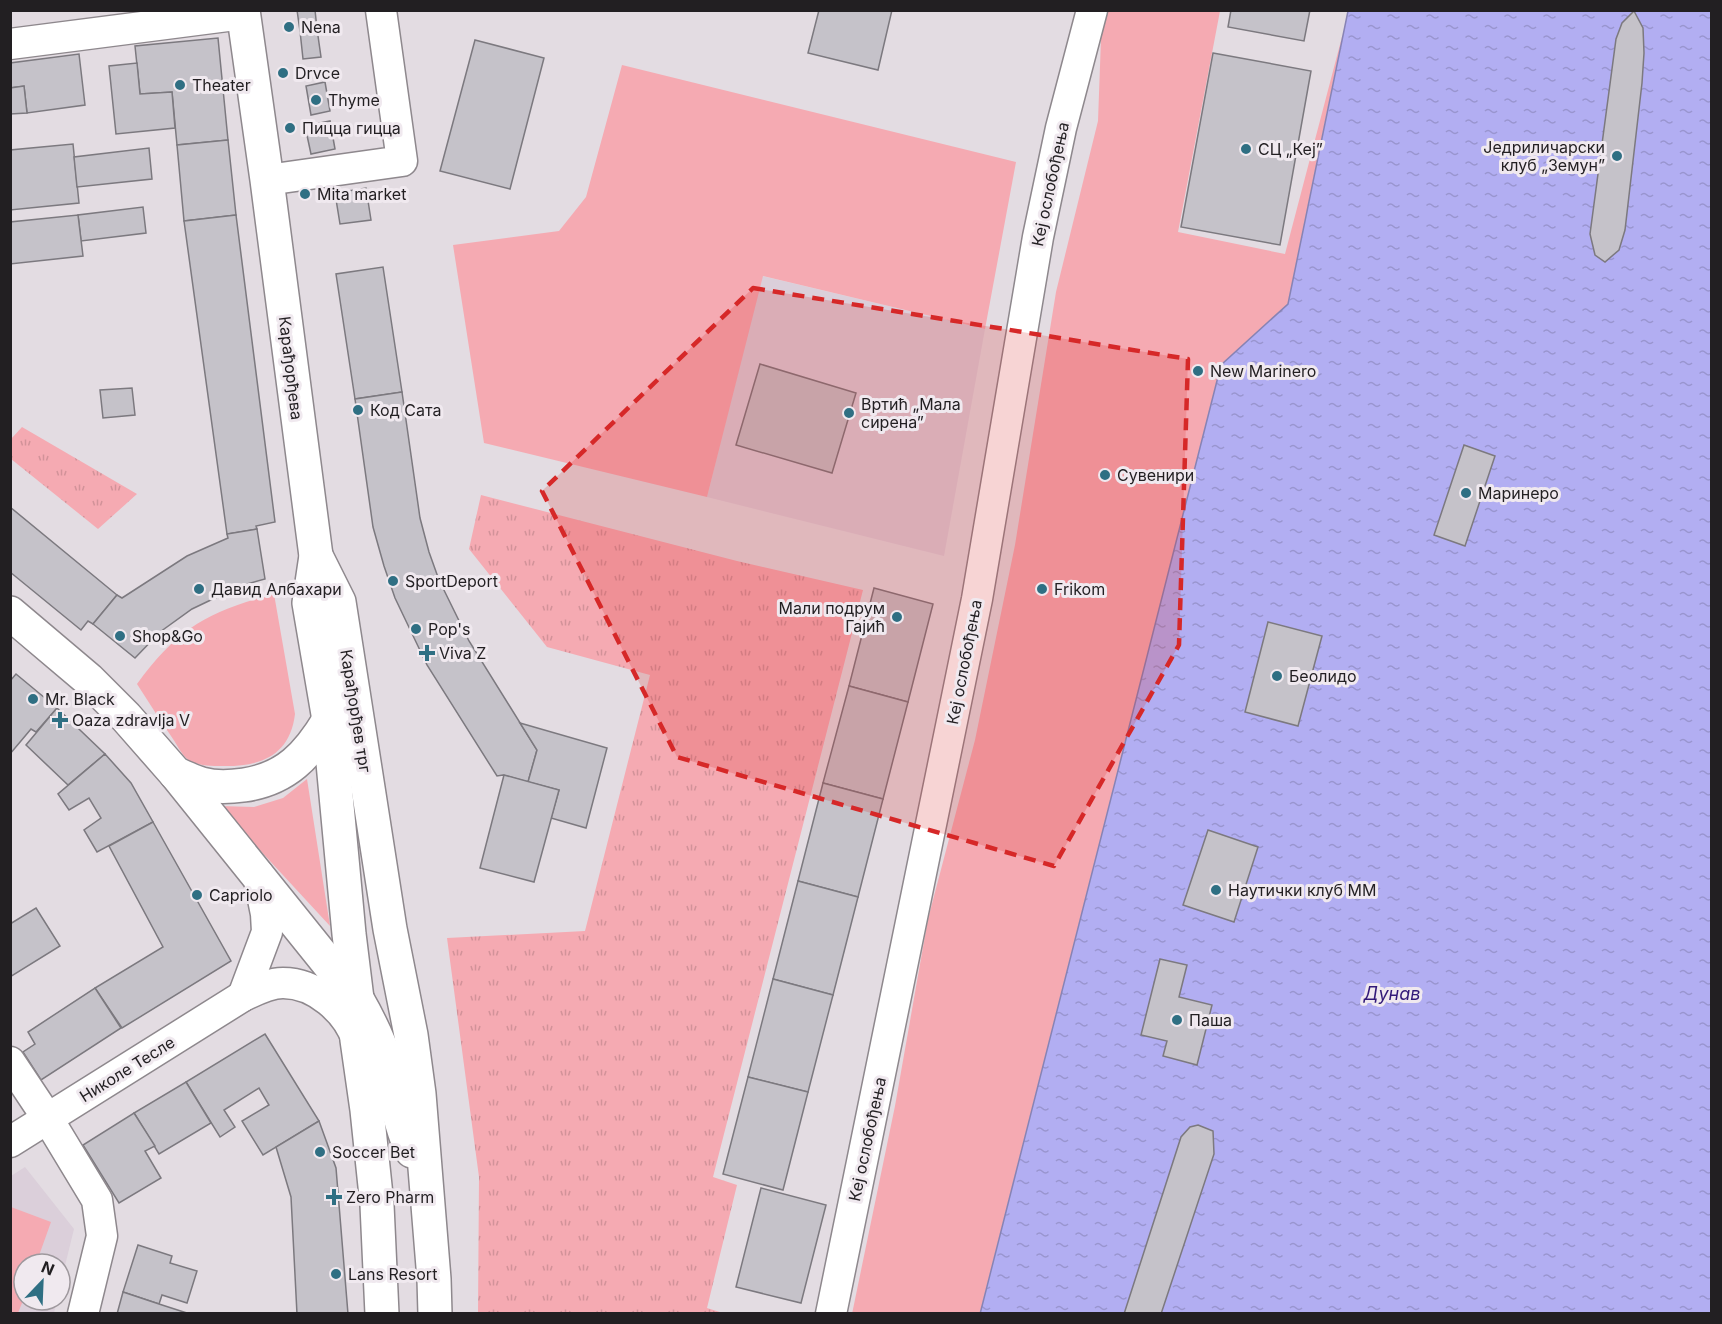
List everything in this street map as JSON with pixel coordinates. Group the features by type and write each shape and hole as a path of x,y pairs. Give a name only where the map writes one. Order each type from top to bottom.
{"main road":[{"name":"Карађорђева","path":"243,12 316,556"},
{"name":"Карађорђев трг","path":"316,556 309,603 328,720 347,897 357,999 357,1040 377,1205 382,1314"},
{"name":"Карађорђев трг","path":"316,556 339,602 390,929 411,1035 423,1123 435,1314"},
{"path":"10,613 126,717 258,874 357,999 381,1048 406,1137 427,1183"},
{"path":"176,774 201,784 218,787 258,783 273,778 295,764 318,738 328,720"}],"street":[{"path":"267,180 402,161 381,10"},
{"name":"Кеј ослобођења","path":"831,1314 977,599 1038,237 1061,128 1092,10"},
{"path":"10,44 243,12"},
{"path":"243,996 267,932 258,874"},
{"name":"Николе Тесле","path":"10,1142 243,996 267,985 284,983 314,992 338,1009 352,1025 357,1040"},
{"path":"10,1062 97,1200 102,1236 83,1314"}],"highlighted area":[{"path":"753,288 1188,359 1179,645 1054,866 677,757 542,491"}],"shaded area":[{"name":"Вртић „Мала сирена”","path":"762,276 985,329 944,556 707,497"},
{"path":"25,1167 74,1229 68,1252 12,1252 12,1312 54,1313 11,1314 11,1176"}],"green space":[{"path":"1102,11 1220,11 1178,232 1285,254 1343,33 1288,304 1221,365 980,1313 852,1314 895,1106 928,919 975,740 1015,545 1056,292 1098,121"},
{"path":"622,65 1016,162 985,329 763,276 707,497 484,443 453,245 559,231 586,197"},
{"path":"22,427 137,494 98,529 11,459 11,439"},
{"path":"481,495 737,561 863,590 713,1177 737,1185 707,1308 723,1313 478,1313 479,1177 447,938 585,931 650,675 547,647 469,549"},
{"path":"274,594 295,714 287,740 271,756 248,764 212,766 189,761 137,684 166,649 196,625 212,615"},
{"path":"307,779 330,926 219,806 254,807 283,798"},
{"path":"11,1207 51,1222 40,1252 12,1252 12,1312 18,1312 11,1313"}],"water":[{"name":"Дунав","path":"1348,11 1711,11 1711,1313 980,1314 1221,365 1288,304"}],"building":[{"path":"297,10 315,10 317,29 300,31"},
{"path":"819,10 892,10 878,70 808,53"},
{"path":"1231,10 1310,10 1304,41 1228,27"},
{"name":"Једриличарски клуб „Земун”","path":"1634,11 1643,28 1642,83 1625,230 1619,250 1605,262 1595,255 1590,234 1616,39 1622,23"},
{"path":"317,29 321,57 303,59 300,31"},
{"path":"218,38 228,140 177,145 172,92 140,94 135,46"},
{"path":"475,40 544,58 510,189 440,171"},
{"name":"СЦ „Кеј”","path":"1213,53 1311,71 1280,245 1181,227"},
{"path":"79,54 85,105 27,113 24,86 10,88 10,63"},
{"path":"137,63 140,94 172,92 175,128 116,134 109,66"},
{"path":"325,82 330,111 311,115 306,86"},
{"path":"24,86 27,113 10,114 10,88"},
{"path":"330,121 335,149 311,154 305,126"},
{"path":"228,140 236,215 184,221 177,145"},
{"path":"73,144 79,203 10,210 10,150"},
{"path":"149,148 152,179 77,187 74,157"},
{"path":"366,188 371,220 340,224 335,193"},
{"path":"143,207 146,233 81,241 78,215"},
{"path":"78,215 83,256 10,264 10,222"},
{"path":"236,215 275,522 256,526 257,529 227,534 184,221"},
{"path":"383,267 402,392 355,399 336,274"},
{"path":"760,364 856,393 832,473 736,445"},
{"path":"132,388 135,415 103,418 100,390"},
{"path":"402,392 420,518 429,552 439,580 469,641 537,750 528,782 503,775 497,776 427,665 395,598 384,566 373,527 355,399"},
{"path":"1464,445 1495,456 1465,546 1434,535"},
{"path":"10,507 117,595 93,624 88,621 81,630 10,572"},
{"path":"257,529 265,579 240,586 192,609 160,632 135,658 93,624 117,595 122,598 187,556 228,538 227,534"},
{"path":"874,588 933,604 908,702 849,686"},
{"path":"1268,622 1322,636 1298,726 1245,712"},
{"path":"16,674 57,708 36,732 31,729 10,754 10,681"},
{"path":"849,686 908,702 883,799 823,783"},
{"path":"57,708 105,754 68,785 26,745"},
{"path":"520,723 607,748 586,828 551,818 559,790 528,782 537,750"},
{"path":"105,754 131,783 153,822 97,852 84,830 101,818 89,798 69,810 58,794"},
{"path":"504,775 559,790 534,882 480,868"},
{"path":"823,783 883,799 858,897 798,881"},
{"path":"153,822 231,961 122,1028 95,988 163,947 109,846"},
{"name":"Наутички клуб ММ","path":"1208,830 1258,847 1234,922 1183,905"},
{"path":"798,881 858,897 833,995 773,979"},
{"path":"36,908 60,946 10,977 10,924"},
{"name":"Паша","path":"1160,959 1187,965 1179,997 1212,1005 1197,1065 1163,1056 1167,1041 1141,1035"},
{"path":"773,979 833,995 808,1092 748,1077"},
{"path":"95,988 121,1028 41,1080 23,1052 35,1044 28,1032"},
{"path":"265,1034 319,1121 263,1155 242,1121 269,1105 259,1088 224,1110 235,1127 220,1137 186,1082"},
{"path":"748,1077 808,1092 783,1190 723,1174"},
{"path":"186,1082 211,1123 159,1154 134,1113"},
{"path":"134,1113 155,1146 145,1151 161,1178 119,1203 83,1145"},
{"path":"319,1121 336,1168 348,1314 297,1314 291,1197 276,1147"},
{"path":"1198,1125 1213,1131 1214,1154 1161,1314 1124,1314 1181,1137 1190,1127"},
{"path":"761,1188 826,1205 801,1303 736,1287"},
{"path":"138,1245 172,1256 170,1263 197,1271 187,1303 162,1295 159,1304 123,1292"},
{"path":"123,1292 159,1304 190,1314 117,1314"}],"place":[{"name":"Nena","path":"289,27"},
{"name":"Drvce","path":"283,73"},
{"name":"Theater","path":"180,85"},
{"name":"Thyme","path":"316,100"},
{"name":"Пицца гицца","path":"290,128"},
{"name":"СЦ „Кеј”","path":"1246,149"},
{"name":"Једриличарски клуб „Земун”","path":"1617,156"},
{"name":"Mita market","path":"305,194"},
{"name":"New Marinero","path":"1198,371"},
{"name":"Код Сата","path":"358,410"},
{"name":"Вртић „Мала сирена”","path":"849,413"},
{"name":"Сувенири","path":"1105,475"},
{"name":"Маринеро","path":"1466,493"},
{"name":"SportDeport","path":"393,581"},
{"name":"Давид Албахари","path":"199,589"},
{"name":"Frikom","path":"1042,589"},
{"name":"Мали подрум Гајић","path":"897,617"},
{"name":"Pop's","path":"416,629"},
{"name":"Shop&Go","path":"120,636"},
{"name":"Viva Z","path":"427,653"},
{"name":"Беолидо","path":"1277,676"},
{"name":"Mr. Black","path":"33,699"},
{"name":"Oaza zdravlja V","path":"60,720"},
{"name":"Наутички клуб ММ","path":"1216,890"},
{"name":"Capriolo","path":"197,895"},
{"name":"Паша","path":"1177,1020"},
{"name":"Soccer Bet","path":"320,1152"},
{"name":"Zero Pharm","path":"334,1197"},
{"name":"Lans Resort","path":"336,1274"}]}
